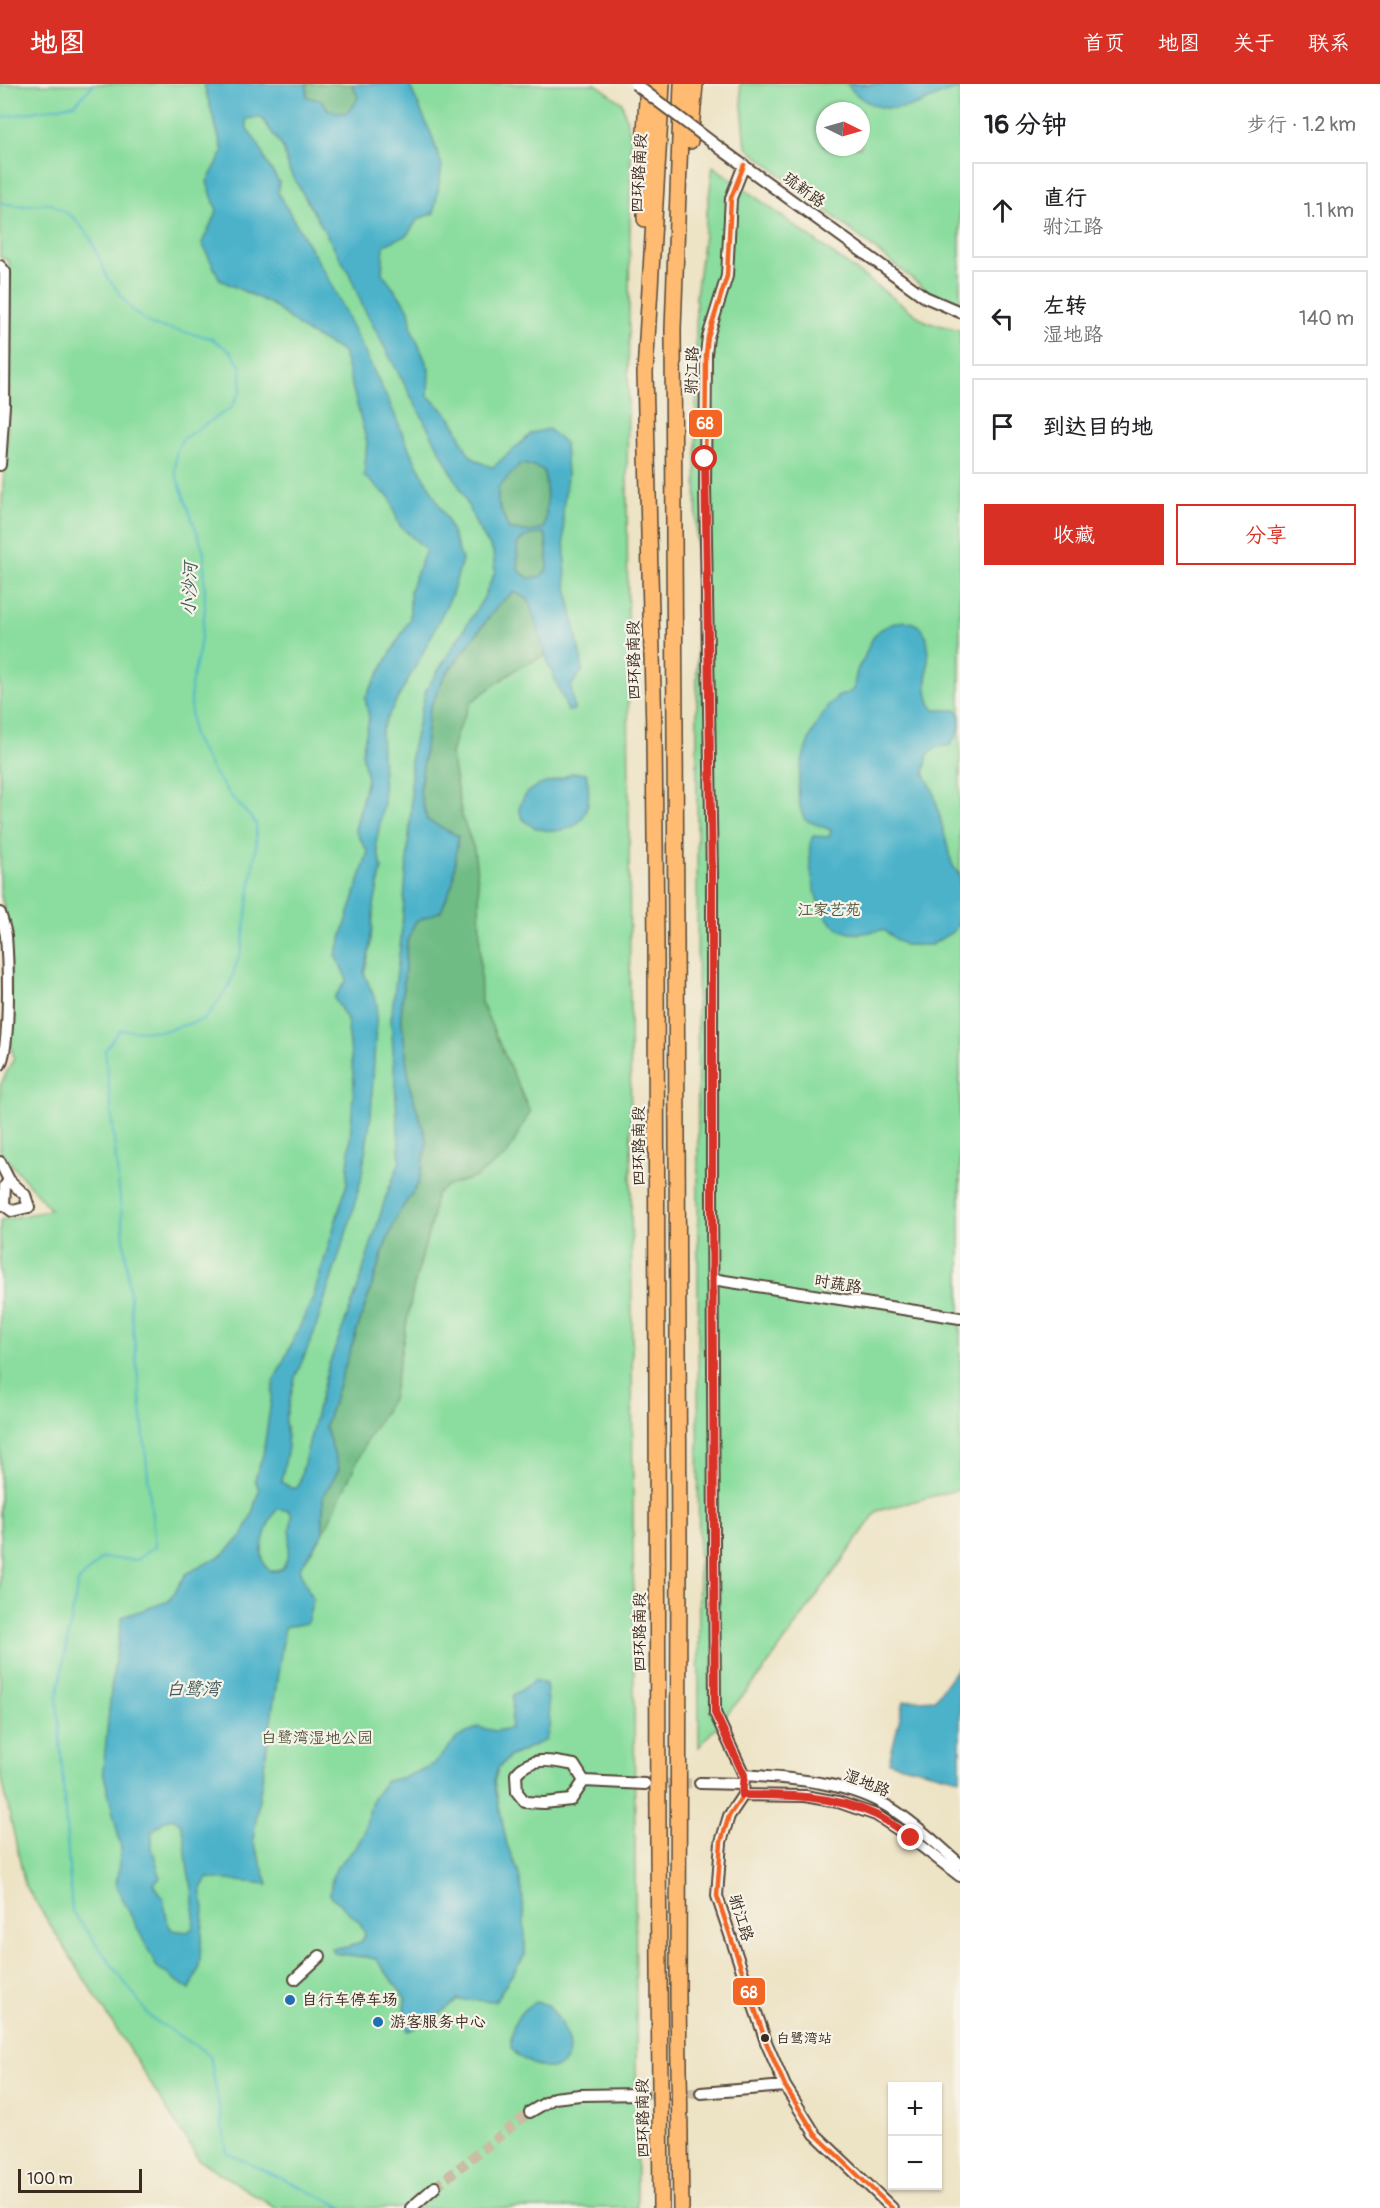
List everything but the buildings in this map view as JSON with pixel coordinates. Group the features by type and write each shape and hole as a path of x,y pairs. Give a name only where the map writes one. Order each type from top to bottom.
{"highway":[{"path":"645,373 645,132 648,84"},
{"name":"四环路南段","path":"662,84 645,373 654,732 658,1859 662,2208"},
{"path":"682,84 673,329 680,2107 684,2208"},
{"path":"673,329 695,84"},
{"path":"654,2208 660,2109"}],"street":[{"name":"琉新路","path":"635,84 926,297 960,312"},
{"name":"驸江路","path":"744,165 730,198 727,276 708,337 706,354 705,486 712,874 715,1713 743,1785 729,1815 721,1842 717,1896 766,2042 785,2086 815,2134 892,2208"},
{"path":"0,266 5,272 5,283 4,405 0,465"},
{"path":"0,913 6,934 7,1025 5,1056 0,1065"},
{"path":"0,1162 9,1180"},
{"name":"时蔬路","path":"712,1279 960,1318"},
{"path":"541,1760 574,1765 584,1781 571,1800 544,1803 525,1802 517,1792 516,1774 523,1765 541,1760"},
{"name":"湿地路","path":"743,1785 808,1780 833,1785 868,1797 892,1809 960,1864"},
{"path":"584,1781 645,1784"},
{"path":"700,1783 743,1785"},
{"name":"湿地路","path":"743,1785 838,1802 876,1815 911,1838 960,1876"},
{"path":"295,1979 320,1956"},
{"path":"701,2093 785,2086"},
{"path":"530,2112 554,2098 580,2095 642,2094"},
{"path":"411,2208 435,2187"}],"green space":[{"name":"白鹭湾湿地公园","path":"0,84 596,84 622,103 631,137 627,479 637,2208 275,2208 199,2160 25,1885 0,1770 0,1220 51,1210 0,1151 0,1086 14,1058 10,1041 10,936 0,891 0,530 9,405 9,261 0,257"},
{"path":"307,84 352,84 358,97 346,113 329,111 322,101 307,97"},
{"path":"740,84 960,84 960,307 929,292 746,147"},
{"name":"江家艺苑","path":"713,166 926,322 960,330 960,1489 877,1511 762,1673 699,1747 696,296"},
{"path":"520,464 534,466 544,471 547,500 544,528 532,532 509,530 498,503 498,488"},
{"path":"544,533 548,568 540,577 528,578 518,570 517,544 524,537"},
{"path":"514,592 528,599 546,655 518,668 471,702 457,732 451,754 462,817 474,849 479,891 481,1002 530,1112 507,1155 476,1177 448,1186 436,1194 432,1219 413,1290 392,1399 367,1440 323,1534 323,1497 339,1469 325,1426 387,1240 398,1214 419,1183 427,1141 410,1088 401,1015 407,942 415,922 427,820 420,793 429,711 444,677 499,604"}],"water":[{"name":"白鹭湾","path":"307,84 307,97 322,101 329,111 346,113 358,97 352,84 409,84 432,136 442,166 434,213 418,219 407,235 384,245 382,273 409,309 412,330 429,369 428,396 452,420 469,454 493,467 532,433 548,429 565,443 567,475 563,511 566,582 583,670 571,686 574,710 568,711 549,665 528,599 514,592 499,604 444,677 429,711 420,793 427,820 458,836 453,882 441,911 415,922 407,942 401,1015 410,1088 427,1141 419,1183 398,1214 387,1240 325,1426 339,1469 323,1497 323,1534 299,1569 313,1600 307,1623 285,1627 253,1840 268,1884 207,1878 201,1888 204,1909 199,1969 190,1990 157,1967 116,1886 121,1847 103,1771 112,1681 122,1617 169,1601 186,1574 224,1554 242,1536 251,1517 259,1490 255,1479 263,1455 274,1381 313,1298 347,1183 354,1083 347,1019 334,998 347,980 336,955 368,852 355,830 367,779 362,753 369,718 365,698 410,619 410,590 426,550 399,525 390,498 364,476 367,442 343,352 305,331 271,304 220,280 202,243 217,211 207,182 223,152 204,85","holes":["261,117 283,148 289,170 349,273 363,307 461,490 478,528 493,551 495,572 483,599 426,690 411,754 411,811 401,939 391,1019 400,1161 386,1196 357,1290 328,1367 298,1487 293,1489 281,1482 288,1447 285,1421 295,1378 314,1333 350,1221 361,1180 371,1115 377,1004 364,973 382,868 376,844 384,801 381,733 452,594 462,560 447,519 410,451 391,406 328,278 278,193 279,182 265,160 259,145 247,129 246,119","520,464 534,466 544,471 547,500 544,528 532,532 509,530 498,503 498,488","544,533 546,537 548,568 540,577 528,578 518,570 517,544 524,537","277,1509 288,1510 292,1515 286,1562 277,1571 270,1571 263,1558 263,1540","173,1818 181,1824 192,1888 194,1918 193,1927 188,1932 172,1930 168,1924 163,1898 154,1884 160,1876 152,1848 152,1831 166,1820"]},
{"path":"847,84 960,84 960,89 918,104 895,108 874,105 855,93"},
{"path":"904,621 918,625 925,634 928,645 927,687 929,700 935,710 956,710 960,713 960,728 954,740 950,745 938,747 928,754 924,773 933,790 952,864 960,877 960,921 954,931 931,945 904,945 883,930 846,932 836,927 828,919 817,898 810,853 813,836 829,837 831,830 805,820 798,791 804,756 817,723 836,698 853,690 858,669 877,632"},
{"path":"572,773 586,773 587,778 587,805 579,822 565,829 548,831 531,826 524,820 519,809 528,792"},
{"path":"960,1664 960,1779 889,1762 904,1701 935,1699"},
{"path":"535,1680 546,1684 550,1723 546,1740 509,1757 498,1768 494,1782 507,1845 518,1871 522,1889 525,1955 495,2001 458,2000 429,2022 408,2031 404,2017 406,1999 376,1959 334,1953 331,1948 349,1947 362,1941 365,1934 360,1923 330,1895 332,1878 337,1867 356,1847 364,1833 372,1800 386,1781 405,1777 434,1764 457,1738 478,1727 495,1731 511,1728 513,1696"},
{"path":"536,2002 548,2005 557,2016 568,2040 568,2055 560,2066 545,2068 537,2066 522,2058 511,2048 516,2020 529,2005"}],"waterway":[{"name":"小沙河","path":"0,118 75,104 94,84"},
{"path":"0,203 23,206 50,203 73,217 90,237 107,277 133,311 152,325 211,338 231,352 241,367 241,390 231,408 182,439 176,453 175,472 204,552 205,609 191,686 193,737 230,795 256,823 256,846 242,948 228,988 205,1019 163,1031 120,1030 105,1050 155,1546 136,1560 102,1558 78,1582 57,1698 72,1911 151,2018 210,2055 227,2153 345,2208"}],"tunnel":[{"path":"651,1784 700,1783"},
{"path":"642,2094 701,2093"},
{"path":"435,2187 530,2112"}],"transit line":[{"name":"68","path":"744,165 731,198 727,276 708,337 706,354 705,486 712,875 715,1713 744,1775 743,1795 729,1816 721,1842 717,1896 766,2042 785,2086 815,2134 892,2208"}],"place":[{"name":"自行车停车场","path":"290,2000"},
{"name":"游客服务中心","path":"378,2022"},
{"name":"白鹭湾站","path":"765,2038"}],"route":[{"path":"705,459 712,874 715,1713 734,1758 744,1775 742,1795 805,1796 838,1802 876,1815 911,1838"}]}
